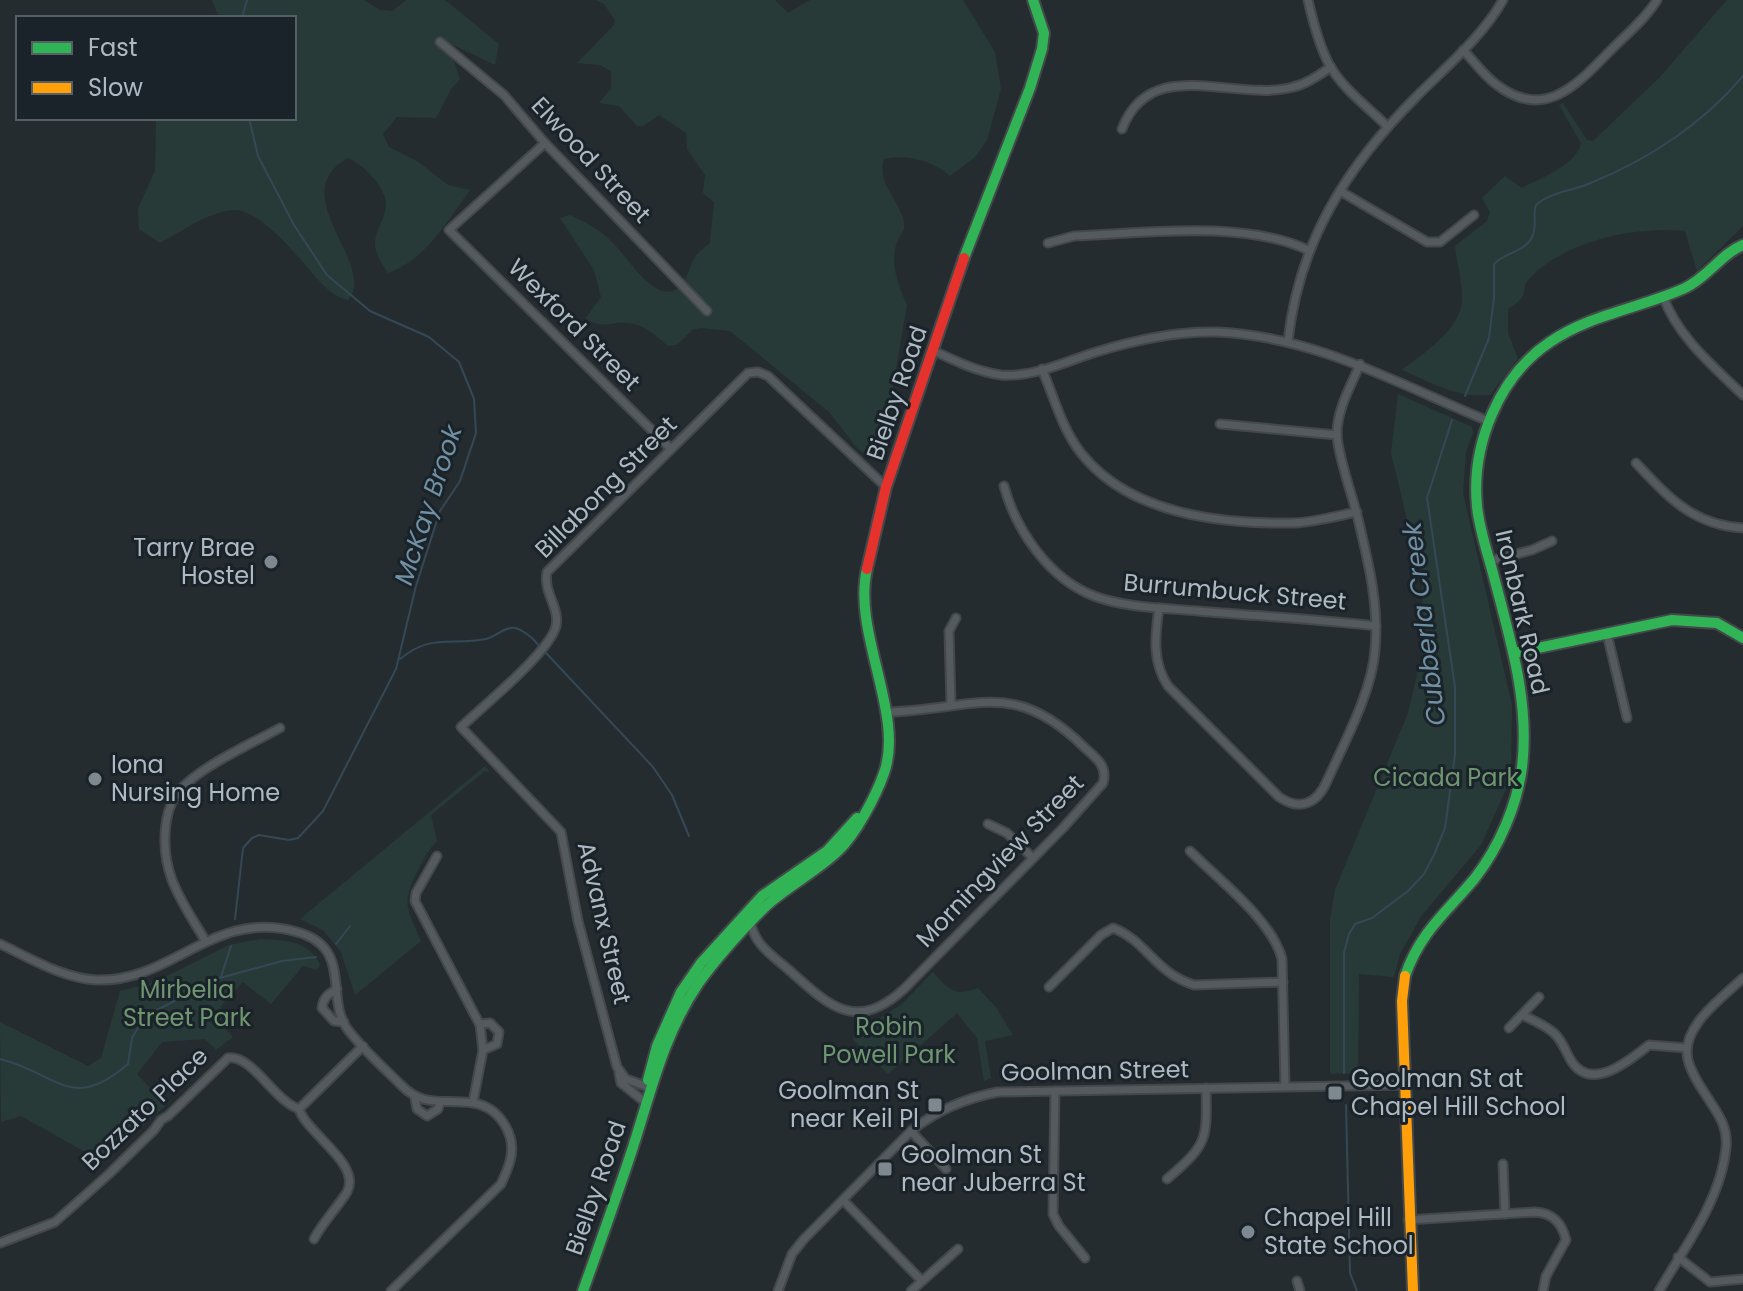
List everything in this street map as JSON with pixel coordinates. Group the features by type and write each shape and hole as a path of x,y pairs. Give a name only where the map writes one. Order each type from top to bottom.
{"street":[{"name":"Bielby Road","path":"583,1291 665,1044 684,1006 700,981 779,894 838,851 854,832 885,771 888,741 885,712 863,606 863,584 886,487 977,219 1030,88 1042,49 1044,33 1033,0"},
{"path":"1308,0 1320,43 1331,67 1387,126"},
{"path":"1288,341 1308,250 1340,191 1387,126 1463,50 1495,15 1503,0"},
{"path":"1463,50 1496,85 1532,100 1548,99 1565,93 1583,79 1657,0"},
{"name":"Elwood Street","path":"440,42 504,95 545,143 707,311"},
{"path":"1122,129 1138,101 1152,93 1179,85 1292,88 1331,67"},
{"name":"Wexford Street","path":"545,143 449,230 671,449"},
{"path":"1340,191 1427,242 1440,242 1474,215"},
{"path":"1048,243 1074,236 1233,232 1265,234 1308,250"},
{"name":"Ironbark Road","path":"1413,1291 1402,1001 1408,961 1422,936 1486,862 1502,834 1518,788 1525,744 1525,719 1514,653 1477,506 1480,446 1488,421 1513,378 1556,338 1606,315 1698,281 1730,252 1743,245"},
{"path":"1663,296 1681,330 1743,395"},
{"path":"932,350 1001,375 1024,374 1117,346 1170,334 1237,333 1288,341 1360,364 1488,421"},
{"path":"1159,608 1156,656 1159,673 1168,686 1279,797 1288,803 1301,805 1314,801 1325,786 1363,696 1375,652 1376,610 1372,574 1337,435 1343,401 1360,364"},
{"path":"1042,369 1067,432 1080,452 1109,480 1151,504 1184,514 1291,523 1357,512"},
{"name":"Billabong Street","path":"461,727 519,673 553,633 557,617 545,584 547,572 748,373 758,372 768,376 886,487"},
{"path":"1220,424 1337,435"},
{"path":"1636,463 1668,496 1693,515 1719,527 1743,528"},
{"name":"Burrumbuck Street","path":"1004,486 1011,510 1035,549 1055,571 1092,596 1159,608 1376,626"},
{"path":"1489,561 1532,550 1552,541"},
{"path":"951,704 949,631 956,618"},
{"path":"1514,653 1672,620 1717,623 1743,638"},
{"path":"1607,634 1627,718"},
{"name":"Morningview Street","path":"751,924 757,942 823,1001 853,1013 870,1011 889,1003 1033,858 1103,783 1106,774 1102,764 1068,731 1047,715 1027,706 1005,702 951,704 885,712"},
{"name":"Advanx Street","path":"461,727 561,832 578,921 621,1083 647,1096"},
{"path":"205,940 171,878 166,853 168,811 178,791 194,777 280,728"},
{"name":"Bielby Road","path":"647,1096 649,1072 657,1046 681,992 701,963 762,896 827,851 866,808"},
{"path":"988,824 1007,833 1033,858"},
{"path":"1190,851 1267,928 1278,943 1282,959 1285,1086"},
{"path":"437,856 422,881 415,901 480,1024 483,1050 473,1102"},
{"path":"0,944 65,974 95,980 141,973 205,940 232,931 267,926 299,932 316,941 328,955 335,972 344,1022 363,1046 415,1098 417,1109 427,1116 438,1109 440,1102"},
{"path":"1049,987 1101,935 1113,928 1127,934 1170,975 1181,981 1194,985 1283,982"},
{"path":"735,940 757,942"},
{"path":"1659,1291 1707,1209 1726,1147 1724,1124 1695,1078 1687,1048 1697,1024 1743,978"},
{"path":"337,989 323,1001 322,1008 334,1021 344,1022"},
{"path":"1509,1028 1539,997"},
{"path":"1522,1015 1556,1035 1573,1063 1589,1075 1609,1071 1627,1062 1649,1045 1687,1048"},
{"path":"480,1024 490,1023 499,1032 497,1044 483,1050"},
{"path":"299,1109 363,1046"},
{"name":"Bozzato Place","path":"0,1243 55,1222 109,1174 161,1120 228,1058 234,1056 244,1061 288,1105 299,1109 302,1120 346,1166 348,1189 323,1221 314,1239"},
{"path":"619,1071 647,1096"},
{"name":"Goolman Street","path":"778,1291 792,1254 911,1131 937,1113 984,1095 998,1092 1405,1085"},
{"path":"1167,1179 1192,1158 1206,1137 1206,1088"},
{"path":"1055,1091 1053,1214 1085,1258"},
{"path":"391,1291 501,1184 511,1161 512,1141 504,1123 488,1107 473,1102 415,1098"},
{"path":"911,1131 946,1169"},
{"path":"1503,1164 1505,1214"},
{"path":"843,1200 921,1280"},
{"path":"1408,1220 1544,1212 1553,1217 1564,1231 1564,1246 1546,1276 1543,1291"},
{"path":"911,1291 958,1249"},
{"path":"1678,1257 1710,1282 1743,1279"},
{"path":"1297,1281 1300,1291"}],"green space":[{"path":"212,0 364,0 380,10 393,11 406,0 445,0 499,44 495,65 451,44 450,50 460,79 451,89 436,118 397,117 383,134 389,147 417,161 448,185 470,190 435,238 414,259 388,273 375,243 386,206 383,192 367,171 348,158 330,173 325,191 327,210 352,269 354,286 348,300 329,290 277,235 244,211 215,214 160,243 139,229 138,208 155,171 156,120 296,120 296,16 218,16"},
{"path":"596,0 775,0 788,13 810,0 963,0 995,52 1001,89 987,140 975,157 950,176 919,160 902,157 884,159 885,183 904,222 894,260 898,283 907,305 883,444 866,454 858,449 829,412 730,331 692,330 677,345 668,346 635,324 603,325 585,319 601,297 594,270 560,218 570,215 598,230 651,285 669,292 682,284 696,256 710,243 714,202 703,193 705,175 687,149 686,133 659,115 643,126 637,126 619,106 599,103 611,89 611,71 600,65 577,63 614,25 615,20 604,4"},
{"path":"1727,0 1743,0 1743,226 1697,271 1685,231 1665,230 1601,239 1560,255 1543,266 1526,282 1521,299 1508,309 1508,333 1518,359 1490,395 1456,392 1402,370 1440,339 1456,320 1462,298 1455,246 1487,221 1490,212 1482,198 1505,176 1522,188 1557,170 1578,151 1581,143 1559,105 1563,103 1587,140 1593,141 1659,78"},
{"name":"Cicada Park","path":"1398,394 1472,427 1466,452 1463,493 1512,705 1511,778 1481,845 1422,915 1400,954 1394,977 1359,974 1358,1073 1330,1074 1330,919 1335,890 1408,713 1423,650 1422,581 1391,453"},
{"path":"485,766 490,772 485,771 431,815 437,841 416,874 408,901 421,941 355,995 341,952 323,930 300,919"},
{"name":"Mirbelia Street Park","path":"260,939 302,946 320,965 317,970 303,966 271,1004 243,982 221,1006 221,1024 233,1037 216,1050 205,1039 162,1042 137,1074 166,1105 103,1162 21,1116 1,1122 0,1022 88,1066 101,1058 120,991 155,982 229,945"},
{"name":"Robin Powell Park","path":"933,972 957,992 978,988 995,1006 1013,1035 985,1041 991,1078 984,1081 977,1038 957,1013 888,1074 853,1039 857,1022 877,1020 902,1004"}],"waterway":[{"name":"McKay Brook","path":"243,16 247,0"},
{"name":"Cubberla Creek","path":"1465,396 1489,338 1494,264 1532,238 1536,205 1549,197 1614,173 1655,151 1711,109 1743,76"},
{"name":"McKay Brook","path":"235,919 243,848 259,835 289,840 298,838 323,811 396,669 416,586 440,511 460,481 476,433 474,399 459,362 429,337 370,311 327,275 294,225 258,156 249,120"},
{"name":"Cubberla Creek","path":"1344,1073 1344,953 1349,934 1355,924 1372,918 1408,891 1424,874 1445,828 1455,755 1455,687 1427,498 1452,420"},
{"path":"400,659 432,643 486,639 511,628 524,632 653,767 672,795 689,836"},
{"path":"336,944 350,926"},
{"name":"McKay Brook","path":"221,977 231,946"},
{"name":"McKay Brook","path":"0,1059 65,1086 92,1086 128,1064 132,1038 145,1016 220,978 282,961 316,957"},
{"name":"Cubberla Creek","path":"1346,1105 1350,1273 1357,1291"}],"traffic: fast":[{"path":"964,258 1042,49 1044,33 1033,0"},
{"path":"1405,976 1426,935 1475,878 1492,853 1506,826 1520,782 1524,743 1521,695 1477,506 1479,459 1492,414 1516,373 1550,342 1599,318 1685,288 1743,245"},
{"path":"583,1291 660,1063 686,1003 712,965 758,914 845,844 865,814 884,773 889,750 888,726 866,619 864,593 867,569"},
{"path":"1514,653 1672,620 1717,623 1743,638"},
{"path":"648,1080 657,1046 681,992 701,963 762,896 827,851 857,818"}],"traffic: slow":[{"path":"1405,976 1402,1001 1413,1291"}],"traffic: jam":[{"path":"867,569 886,487 964,258"}],"place":[{"name":"Tarry Brae Hostel","path":"271,562"},
{"name":"Iona Nursing Home","path":"95,779"},
{"name":"Goolman St at Chapel Hill School","path":"1335,1093"},
{"name":"Goolman St near Keil Pl","path":"935,1105"},
{"name":"Goolman St near Juberra St","path":"885,1169"},
{"name":"Chapel Hill State School","path":"1248,1232"}]}
